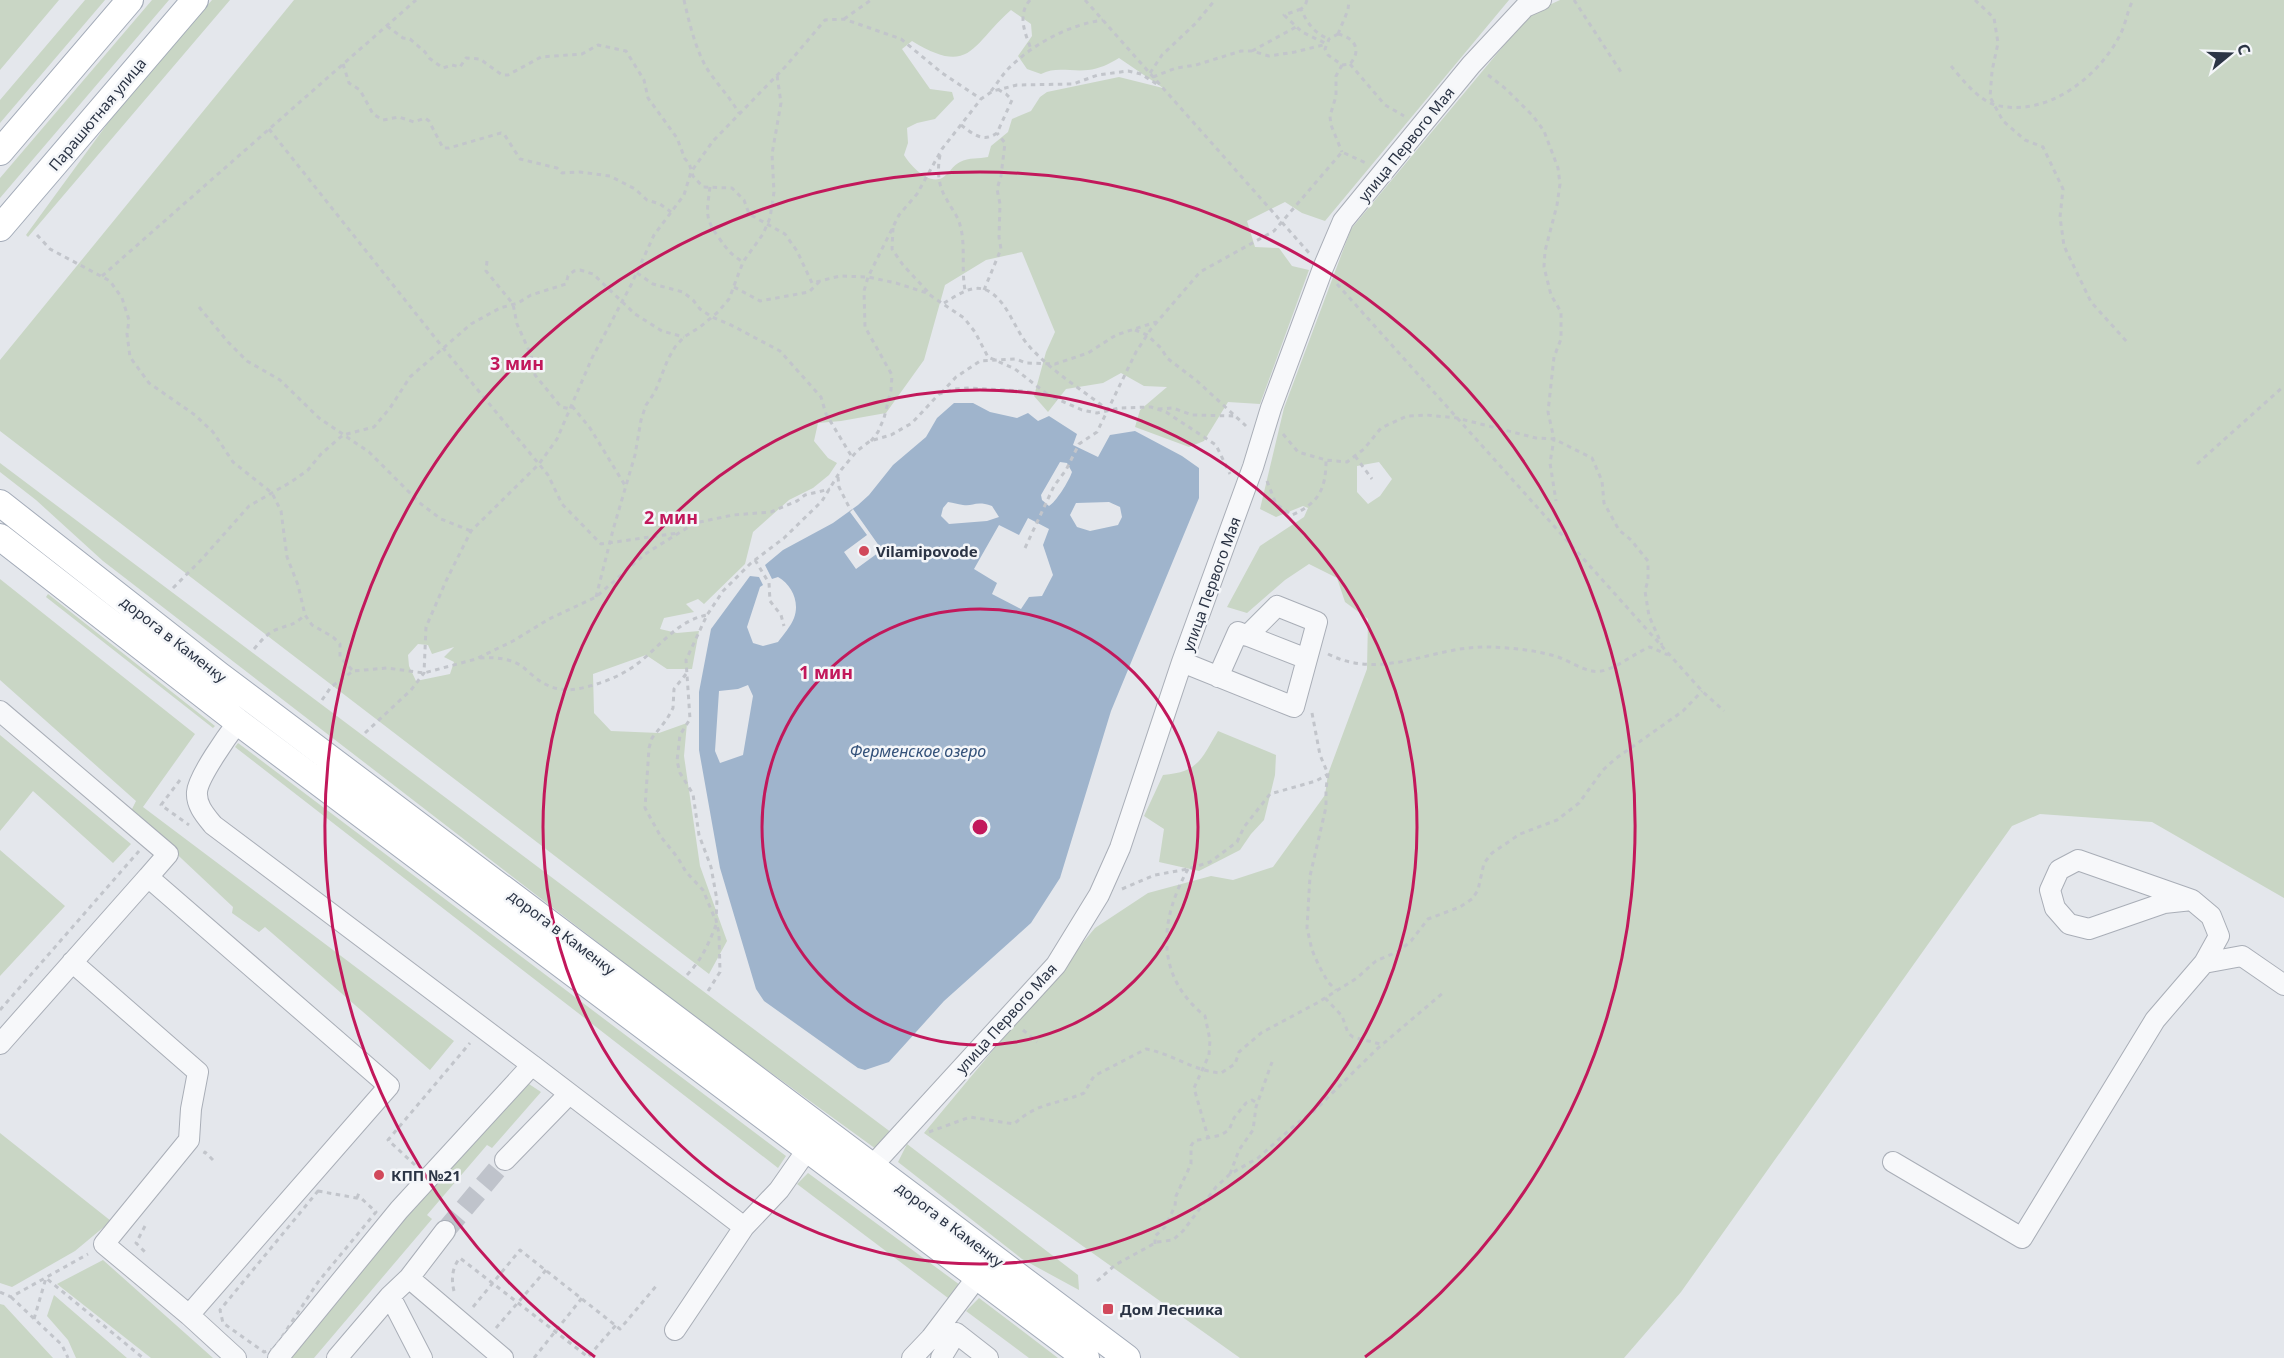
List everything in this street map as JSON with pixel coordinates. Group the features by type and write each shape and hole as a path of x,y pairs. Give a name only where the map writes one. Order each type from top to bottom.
{"main road":[{"path":"0,152 130,0"},
{"name":"Парашютная улица","path":"0,228 195,0"},
{"name":"дорога в Каменку","path":"0,503 219,675 1127,1358"},
{"name":"дорога в Каменку","path":"0,537 238,722 1086,1358"}],"street":[{"name":"улица Первого Мая","path":"873,1166 1056,965 1099,896 1120,848 1182,662 1253,467 1317,261 1343,221 1471,65 1525,7 1540,0"},
{"path":"1182,662 1294,707 1317,622 1277,606 1247,636"},
{"path":"1218,677 1238,632 1307,658"},
{"path":"0,711 168,854 0,1044"},
{"path":"238,722 217,751 197,790 200,807 213,825 744,1227"},
{"path":"1893,1162 2022,1238 2156,1020 2204,963 2219,936 2211,916 2192,900 2078,860 2059,870 2050,890 2055,908 2069,924 2090,929 2164,903 2192,900"},
{"path":"148,877 389,1086 312,1186 189,1315"},
{"path":"2204,963 2242,956 2284,985"},
{"path":"72,962 198,1072 191,1109 189,1140 104,1244 237,1358"},
{"path":"278,1358 399,1210 531,1065"},
{"path":"505,1160 569,1094"},
{"path":"675,1330 744,1227 779,1190 807,1150"},
{"path":"337,1358 354,1350 390,1296 409,1278 445,1231"},
{"path":"912,1358 931,1338 978,1276"},
{"path":"409,1278 495,1354"},
{"path":"390,1296 422,1358"},
{"path":"941,1358 956,1333 988,1358"}],"path":[{"path":"102,276 416,0"},
{"path":"684,0 691,29 706,67 729,96 739,114"},
{"path":"844,19 870,0"},
{"path":"1030,0 1024,9 1023,24 1031,49"},
{"path":"1085,0 1664,649 1702,691 1724,711"},
{"path":"1150,73 1162,55 1196,23 1215,0"},
{"path":"1307,0 1301,9 1284,15 1302,32 1327,44"},
{"path":"1338,34 1349,40 1357,50 1357,56 1350,64 1342,65 1328,55 1325,49 1329,39 1338,34 1348,10 1349,0"},
{"path":"1574,0 1621,72"},
{"path":"1975,0 1994,18 1998,43 1992,71 1990,97 2003,122 2025,140 2043,147 2063,189 2060,217 2064,246 2091,302 2128,343"},
{"path":"1951,66 1971,88 1994,104 2025,109 2061,96 2081,82 2103,59 2120,34 2133,0"},
{"path":"1301,9 1306,20 1318,35 1329,39"},
{"path":"365,733 406,696 424,673 426,627 471,531 539,464 557,440 592,358 637,273 654,235 684,195 691,172 712,141 777,75 825,20 844,19 901,39 942,73 981,99"},
{"path":"990,93 1008,69 1031,49 1075,27 1103,20"},
{"path":"387,26 404,38 410,39 443,68 452,65 460,67 466,58 476,58 502,75 508,75 541,57 582,54 598,45 621,48 636,65 644,80 648,98 676,138 693,176 703,187 732,188 744,200 749,214 785,234 812,282 840,276 868,277 896,283 944,303 964,318 975,332 988,357 1015,369 1048,395 1082,410 1097,412 1151,407 1166,412 1216,445 1241,500"},
{"path":"1252,51 1296,27"},
{"path":"1154,77 1176,68 1196,66 1241,51 1252,51 1269,56 1327,44"},
{"path":"343,64 349,83 360,90 373,114 383,120 399,117 414,122 425,118 429,121 439,145 443,148 501,133 504,134 520,159 546,165 562,172 610,176 635,189 647,200 660,204 671,212"},
{"path":"1350,64 1385,105 1400,114"},
{"path":"1342,65 1336,76 1336,96 1330,116 1342,152 1385,170"},
{"path":"1471,65 1506,89 1533,116 1544,131 1558,168 1560,184 1557,205 1547,238 1544,267 1551,295 1561,312 1561,339 1554,357 1554,375 1548,412 1554,439 1550,463 1556,501"},
{"path":"708,991 720,972 717,900 711,867 699,835 693,794 680,773 677,762 680,735 690,719 686,660 707,615 723,591 755,560 784,538 822,501 852,457 878,432 891,390 891,375 865,327 864,291 868,277 893,226 917,194 940,153 981,99 990,93 1017,85 1073,84 1098,75 1128,71 1141,74 1164,89"},
{"path":"596,597 635,455 646,405 655,392 668,358 684,337 700,327 729,298 743,262 764,234 771,218 774,192 772,154 781,104 777,75"},
{"path":"961,125 978,137 986,138 997,133 1012,100 998,90"},
{"path":"269,129 444,349 548,475 562,504 601,544 678,533"},
{"path":"984,290 1001,249 1000,204 997,189 1005,143 997,133"},
{"path":"1025,548 1048,499 1079,444 1097,432 1136,352 1158,321 1200,272 1274,231 1342,152"},
{"path":"940,153 937,171 940,184 960,222 963,236 962,268 965,290"},
{"path":"710,187 708,213 710,227 723,246 743,262"},
{"path":"893,226 892,249 931,296"},
{"path":"37,235 51,249 110,281 122,298 129,320 127,334 130,357 149,383 195,415 213,432 232,462 272,493 281,511 287,557 298,585 305,615 312,625 333,637 340,644 340,657 353,671"},
{"path":"487,261 486,271 513,304 517,324 531,355 535,375 561,407 572,408 590,428 626,487"},
{"path":"173,588 249,506 308,470 321,454 344,435 374,427 390,408 410,377 471,324 500,308 566,284 567,276 574,271 580,270 593,274 621,303 662,331 684,337"},
{"path":"637,273 653,284 683,292 711,317 780,351 821,397 826,414 852,457"},
{"path":"734,287 760,301 809,292 819,282"},
{"path":"944,303 965,290 978,288 991,293 1026,343 1046,364 1108,410"},
{"path":"199,307 247,361 280,380 319,418 369,452 421,504 441,519 471,531"},
{"path":"870,441 891,435 912,423 956,377 980,361 1016,359 1026,363 1055,364 1088,353 1116,335 1158,321"},
{"path":"1135,330 1147,335 1161,348 1167,358 1197,381 1261,439"},
{"path":"2198,465 2284,386"},
{"path":"939,394 969,388 1048,395"},
{"path":"1156,409 1173,408 1192,415 1235,417"},
{"path":"1270,408 1283,434 1298,452 1326,460 1347,462 1364,449 1381,428 1407,416 1457,418 1536,438 1554,439 1592,458 1602,481 1604,503 1619,530 1631,540 1648,561 1648,580 1645,591 1649,616 1664,649"},
{"path":"1355,456 1372,480"},
{"path":"1253,467 1267,480 1276,504 1292,515 1309,508 1317,498 1326,478 1326,460"},
{"path":"838,476 839,487 851,511"},
{"path":"476,659 513,641 549,619 596,597 645,554 695,523 733,515 771,512 806,495 830,489"},
{"path":"755,560 769,583 770,601 782,615 784,626"},
{"path":"254,649 277,629 293,626 305,615"},
{"path":"322,700 331,687 353,671 387,668 424,673 476,659 494,657 520,665 543,685 577,689 617,677 637,664 683,624 695,617 707,615"},
{"path":"1307,658 1326,653 1346,661 1375,666 1420,659 1435,653 1457,649 1488,647 1539,652 1592,672 1608,669 1636,652 1650,647 1670,655"},
{"path":"687,672 674,689 673,708 668,719 652,738 649,748 645,808 661,837 686,872 703,890 717,922 708,947 700,961 687,975"},
{"path":"924,1135 970,1117 1014,1124 1024,1115 1043,1105 1084,1093 1094,1077 1146,1049 1178,1059 1200,1070 1221,1073 1235,1064 1239,1052 1261,1033 1278,1026 1357,978 1376,961 1399,951 1411,941 1428,919 1461,907 1472,899 1478,890 1484,863 1492,853 1520,834 1557,820 1579,803 1603,770 1615,759 1683,711 1702,691"},
{"path":"1297,697 1311,710 1320,755 1329,774 1326,807 1310,876 1307,928 1312,950 1319,966 1328,982 1336,990"},
{"path":"1099,896 1155,875 1210,862 1237,842 1244,827 1270,794 1316,781 1329,774"},
{"path":"181,778 161,805 189,826"},
{"path":"0,1010 150,839"},
{"path":"1188,869 1179,885 1166,924 1165,945 1170,967 1181,991 1205,1016 1210,1040 1209,1055 1200,1070 1194,1088 1208,1137"},
{"path":"1097,1281 1115,1265 1155,1244 1173,1240 1183,1231 1216,1187 1230,1174 1258,1158 1314,1111 1383,1045 1444,992"},
{"path":"1325,998 1342,1016 1348,1033 1353,1037 1383,1045"},
{"path":"429,1178 388,1140 473,1039"},
{"path":"1230,1174 1239,1150 1253,1130 1257,1103 1272,1062"},
{"path":"1155,1244 1155,1236 1165,1227 1191,1164 1191,1146 1194,1141 1221,1135 1229,1130 1234,1118 1246,1103 1252,1100 1257,1103"},
{"path":"198,1161 205,1152 213,1160"},
{"path":"312,1186 357,1198 362,1199 376,1212 318,1282 274,1349 264,1352 223,1323 220,1310 312,1186"},
{"path":"357,1198 360,1190"},
{"path":"148,1220 136,1243 152,1257"},
{"path":"11,1297 78,1261 104,1244"},
{"path":"468,1312 520,1250 620,1329 657,1285"},
{"path":"455,1293 452,1283 455,1264 460,1258 588,1358 616,1325"},
{"path":"495,1354 493,1332 546,1270"},
{"path":"34,1319 46,1278"},
{"path":"46,1278 144,1358"},
{"path":"0,1292 11,1297 62,1345 68,1358"},
{"path":"534,1358 582,1298"}],"green space":[{"path":"0,0 59,0 0,70"},
{"path":"85,0 105,0 0,123 0,100"},
{"path":"152,0 169,0 0,198 0,178"},
{"path":"212,0 230,0 28,237 26,235 113,116"},
{"path":"294,0 1509,0 1325,221 1302,213 1285,202 1247,221 1255,247 1279,248 1292,266 1309,270 1260,404 1228,402 1204,441 1189,447 1135,427 1140,410 1167,387 1144,386 1121,373 1103,383 1066,389 1048,412 1034,396 1046,352 1055,332 1022,252 986,260 945,285 924,360 886,413 818,423 814,441 828,458 837,463 829,475 813,488 789,500 753,532 745,564 704,604 698,599 686,604 694,612 664,618 660,629 677,633 699,631 692,669 667,669 646,655 593,674 594,713 611,731 659,733 687,723 684,756 700,866 727,941 709,974 0,431 0,360","holes":["1011,10 1031,24 1032,36 1018,56 1027,69 1041,74 1058,70 1088,70 1104,66 1119,58 1163,88 1119,77 1047,92 1040,97 1031,111 1012,119 1008,132 991,146 988,157 963,160 942,178 931,179 915,169 904,155 908,143 907,128 935,119 954,99 952,92 930,89 902,49 912,41 947,56 959,56 978,45","418,644 428,645 432,654 454,647 444,657 454,662 450,674 416,681 409,666 408,655"]},
{"path":"1560,0 2284,0 2284,898 2152,822 2040,814 2012,826 1681,1292 1624,1358 1240,1358 924,1133 1095,928 1148,893 1211,876 1233,880 1273,867 1325,795 1328,774 1367,669 1368,619 1345,602 1337,578 1309,564 1285,580 1247,613 1227,607 1260,546 1304,517 1308,508 1303,506 1276,517 1260,509 1284,408 1351,229 1530,14","holes":["1379,462 1392,479 1380,496 1368,504 1357,492 1357,466"]},
{"path":"0,463 892,1133 876,1149 705,1025 103,561 36,500 0,472"},
{"path":"0,579 195,734 143,807 454,1041 430,1070 265,927 259,932 232,913 233,907 131,811 136,801 0,680"},
{"path":"48,594 215,726 213,728 46,597"},
{"path":"1218,731 1276,755 1275,775 1264,820 1240,850 1199,871 1159,862 1164,829 1144,816 1163,775 1192,767 1203,756"},
{"path":"0,735 131,844 113,863 33,791 0,831"},
{"path":"238,743 786,1156 778,1168 235,747"},
{"path":"0,850 65,906 0,976"},
{"path":"523,1080 541,1092 492,1148 487,1145 427,1215 432,1219 314,1358 284,1358"},
{"path":"0,1133 111,1221 75,1251 12,1287 0,1283"},
{"path":"907,1144 1078,1275 1079,1290 1022,1259 898,1162"},
{"path":"808,1173 960,1285 952,1301 797,1184"},
{"path":"103,1260 213,1358 151,1358 57,1284"},
{"path":"54,1295 127,1358 76,1358 68,1340 47,1316"},
{"path":"979,1298 1058,1358 1029,1358 966,1311"},
{"path":"0,1304 4,1305 53,1358 0,1358"}],"water":[{"name":"Ферменское озеро","path":"954,403 973,403 990,412 1017,418 1028,413 1038,421 1049,416 1077,434 1073,445 1098,457 1110,435 1135,431 1182,456 1199,468 1199,498 1111,711 1060,878 1031,923 944,1001 889,1062 865,1070 858,1068 764,1001 756,989 720,868 699,750 699,692 711,629 750,576 759,577 763,585 760,587 747,627 753,643 763,646 778,642 796,612 794,594 783,580 778,577 772,579 765,565 783,550 833,523 858,505 893,465 926,437 937,418","holes":["1060,462 1067,463 1072,472 1055,500 1049,506 1042,500 1041,495","948,502 966,505 986,504 992,506 999,517 987,521 949,524 941,516","1109,502 1120,507 1122,517 1118,525 1090,531 1077,527 1070,515 1076,503","1028,518 1049,529 1043,545 1053,575 1042,596 1029,597 1021,609 992,594 997,583 974,569 999,525 1019,535","748,685 753,696 743,755 720,763 715,751 719,691 738,689"]}],"pier":[{"path":"853,509 882,550 856,569 844,552 867,535 850,512"}],"tunnel":[{"path":"445,1231 505,1160"}],"place":[{"name":"Vilamipovode","path":"864,551"},
{"name":"КПП №21","path":"379,1175"},
{"name":"Дом Лесника","path":"1108,1309"}]}
